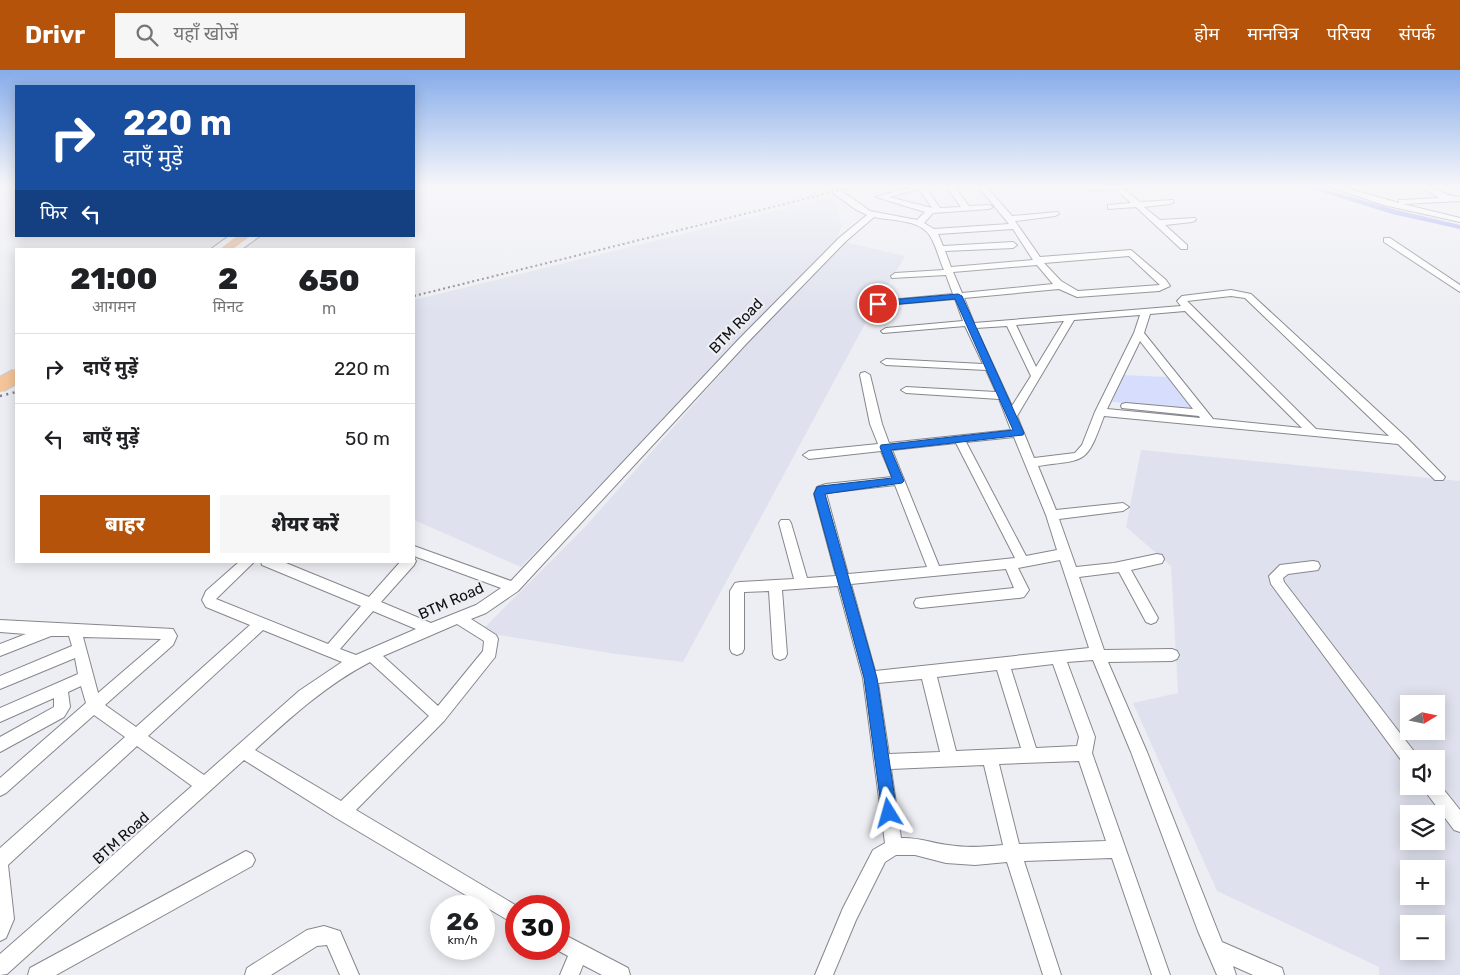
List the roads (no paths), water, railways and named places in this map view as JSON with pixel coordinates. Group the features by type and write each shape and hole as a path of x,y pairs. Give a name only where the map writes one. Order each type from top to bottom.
{"main road":[{"path":"226,248 243,237"},
{"path":"0,385 15,378"}],"street":[{"name":"BTM Road","path":"0,967 304,696 357,662 397,642 481,609 513,587 743,341 842,240 857,227"},
{"path":"927,227 932,232 940,249 970,325 1012,414 1052,515 1098,655 1139,752 1207,931 1227,975"},
{"path":"932,232 978,227"},
{"path":"895,276 1040,261 1131,253 1165,284 1159,288 1077,294 1066,291 1045,271 1040,261 1013,227"},
{"path":"1163,227 1184,247"},
{"path":"217,248 233,237"},
{"path":"238,248 254,237"},
{"path":"1387,240 1460,290"},
{"path":"940,249 1013,244"},
{"path":"878,304 1060,286"},
{"path":"1312,431 1187,308 1182,301 1185,298 1231,293 1248,296 1403,440 1440,477"},
{"path":"886,331 1011,324 1187,308"},
{"path":"1030,463 1078,456 1087,447 1102,408 1139,333 1146,312"},
{"path":"1012,414 1070,319"},
{"path":"1011,324 1036,377"},
{"path":"1139,333 1211,424"},
{"path":"886,362 990,367"},
{"path":"0,380 15,372"},
{"path":"865,375 876,424 935,571"},
{"path":"0,380 15,377"},
{"path":"906,390 1004,396"},
{"path":"1102,408 1211,424 1403,440"},
{"path":"1102,408 1203,413"},
{"path":"809,455 1019,433"},
{"path":"921,603 1019,593 1022,590 1016,563 959,439"},
{"path":"894,847 870,678 820,494 821,490 898,481"},
{"path":"1052,515 1123,507"},
{"path":"784,523 802,584"},
{"path":"737,649 737,591 745,586 802,584 1016,563 1065,554"},
{"path":"415,555 513,587"},
{"path":"1072,572 1122,566 1157,559"},
{"path":"247,563 211,596 209,600 211,602 357,662"},
{"path":"272,563 431,629"},
{"path":"330,651 407,563"},
{"path":"1122,566 1151,618"},
{"path":"1313,566 1285,569 1276,576 1278,584 1403,750"},
{"path":"775,586 780,654"},
{"path":"342,812 439,716 490,653 490,639 481,630 457,618"},
{"path":"0,860 261,623"},
{"path":"0,626 51,630 168,633 170,636 168,641 0,788"},
{"path":"0,650 51,630"},
{"path":"75,631 94,706 204,785"},
{"path":"0,682 80,649"},
{"path":"372,655 439,716"},
{"path":"870,678 1058,658 1098,655 1172,655"},
{"path":"1058,658 1087,737 1084,753 1161,975"},
{"path":"1002,664 1031,756"},
{"path":"928,672 950,759"},
{"path":"0,715 86,677"},
{"path":"0,745 59,712 62,707 60,689"},
{"path":"243,751 505,909"},
{"path":"882,762 1084,753"},
{"path":"990,758 1013,853 1052,975"},
{"path":"1438,795 1460,824"},
{"path":"824,975 849,914 878,856 894,847 915,846 946,854 975,856 1118,849"},
{"path":"37,975 246,860"},
{"path":"0,867 5,919 0,932"},
{"path":"254,975 275,969 314,937 324,935 333,938 350,975"},
{"path":"570,948 621,975"},
{"path":"1216,949 1275,975"},
{"path":"569,975 579,953"}],"railway":[{"path":"415,296 691,227"},
{"path":"0,396 15,392"}]}
